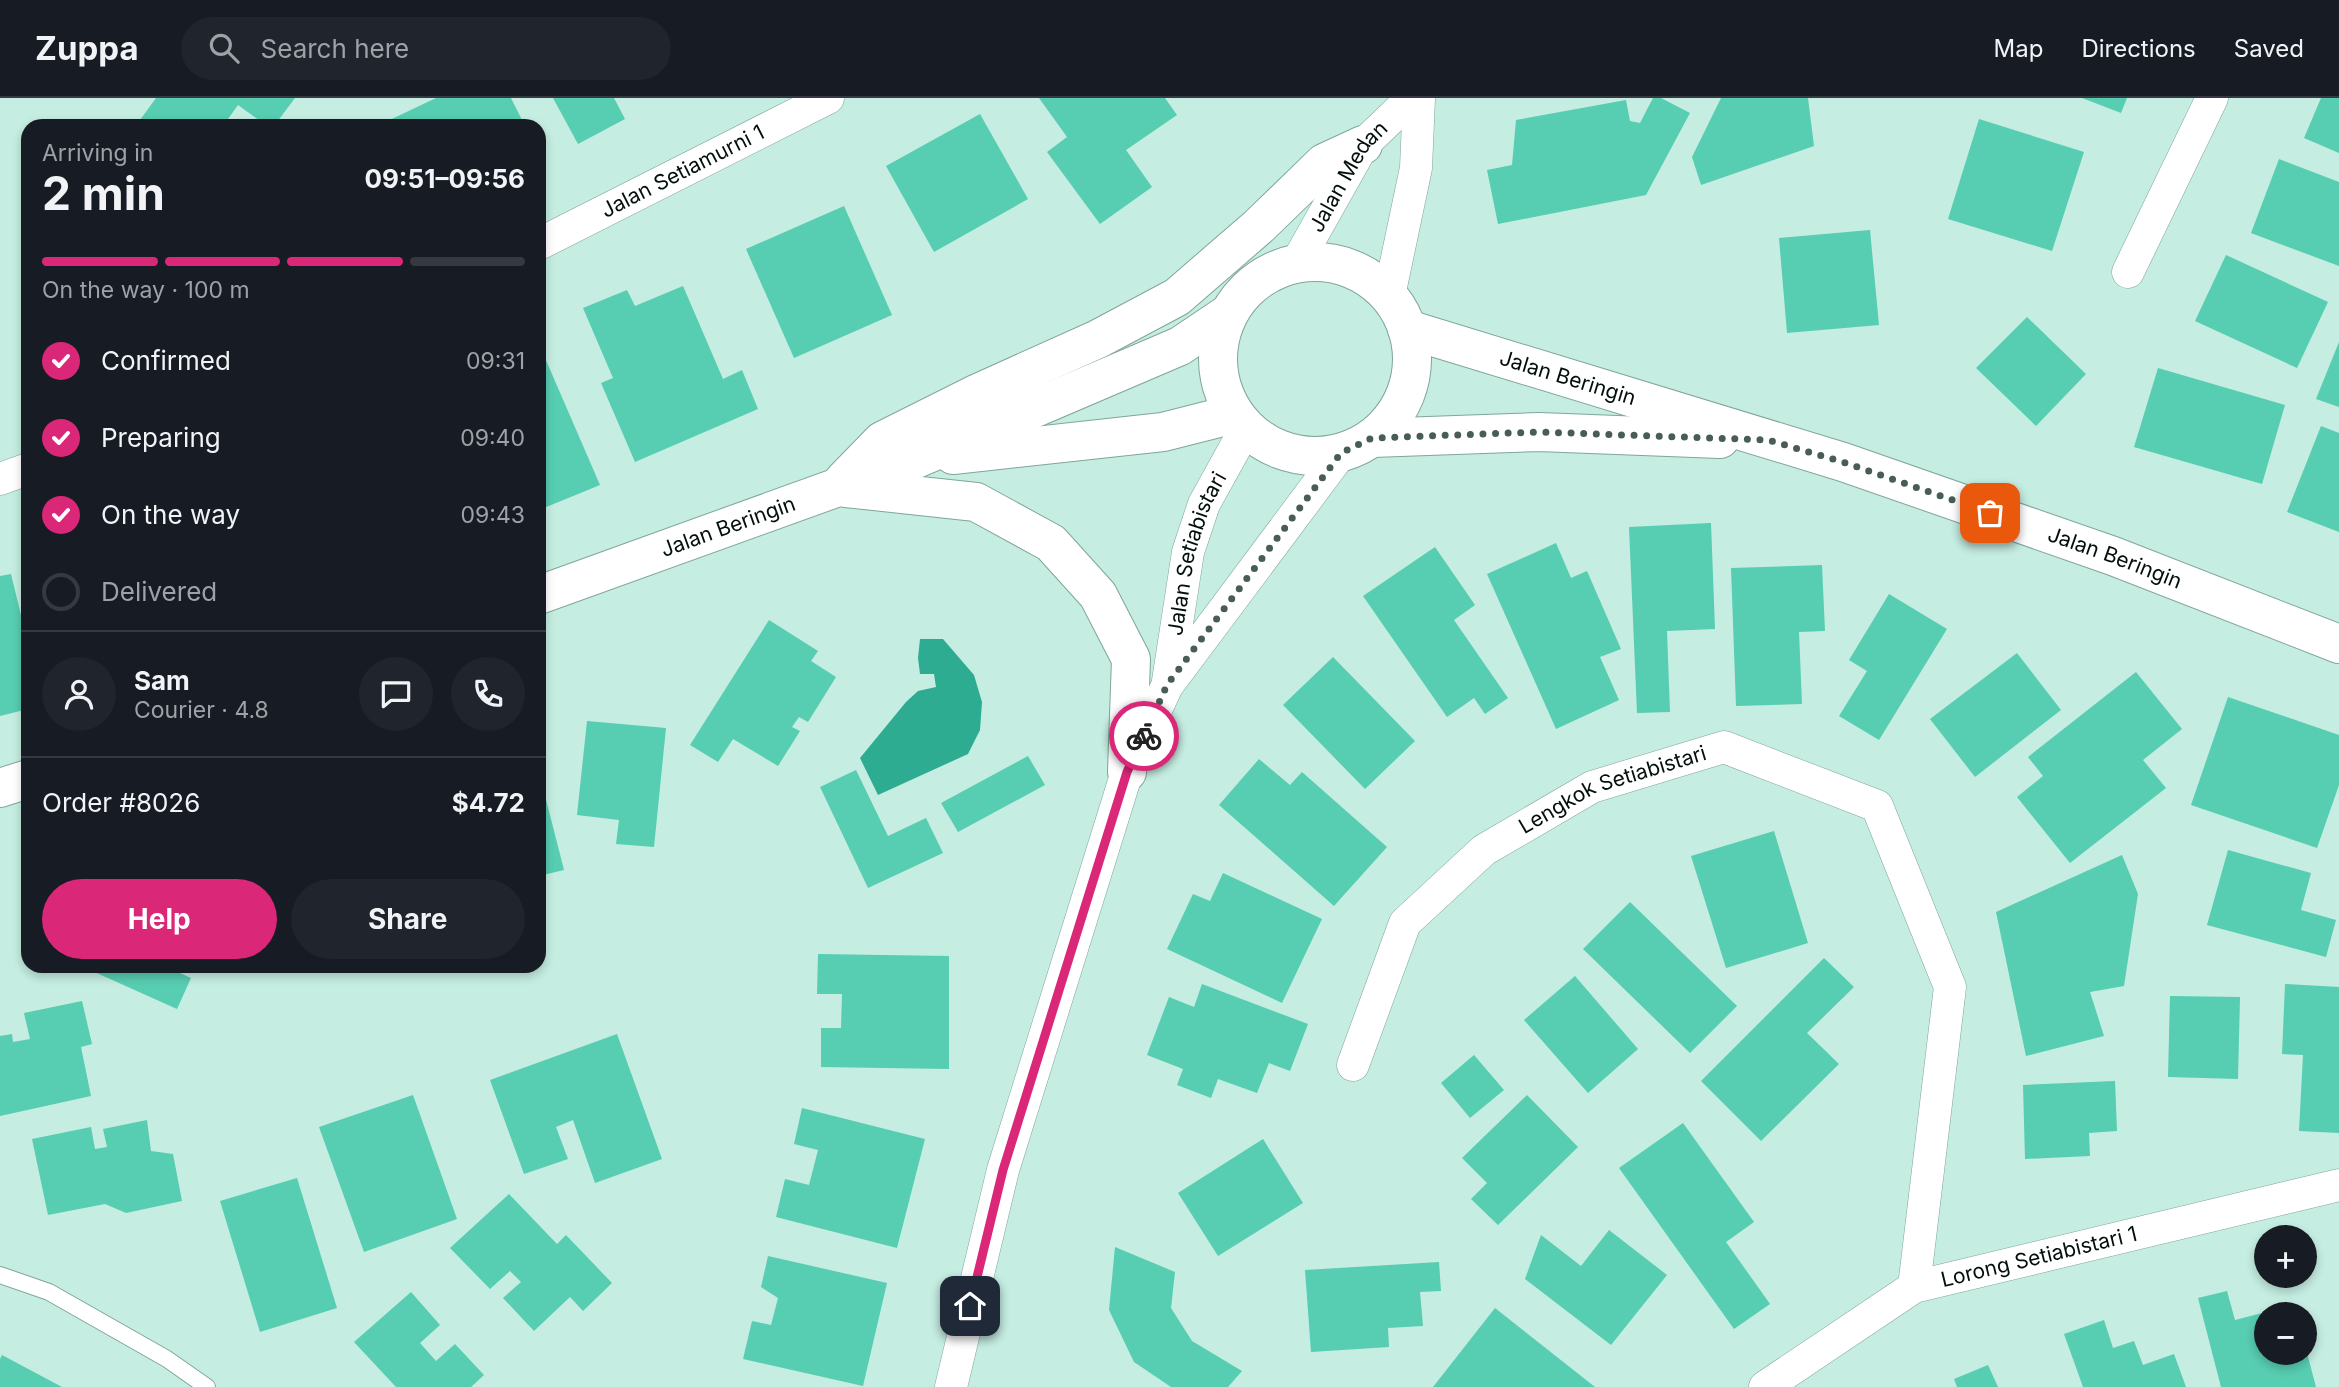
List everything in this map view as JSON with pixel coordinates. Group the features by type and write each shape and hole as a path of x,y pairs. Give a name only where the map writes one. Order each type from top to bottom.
{"street":[{"name":"Jalan Setiamurni 1","path":"546,240 828,98"},
{"name":"Jalan Medan","path":"1296,264 1363,145 1412,98"},
{"name":"Jalan Medan","path":"1389,296 1416,168 1419,98"},
{"path":"2128,272 2212,98"},
{"path":"838,487 882,441 978,393 1098,339 1177,297 1259,226 1324,163 1363,145"},
{"path":"1296,264 1337,265 1356,271 1374,282 1389,296 1400,312 1408,329 1412,360 1408,389 1394,416 1357,445 1316,457 1290,453 1266,444 1240,421 1222,391 1217,364 1219,338 1229,313 1241,296 1256,282 1296,264"},
{"name":"Jalan Beringin","path":"546,592 916,459 1180,346 1229,313"},
{"name":"Jalan Beringin","path":"1408,329 1843,462 2113,556 2339,644"},
{"name":"Jalan Beringin","path":"916,459 1240,421"},
{"name":"Jalan Setiabistari","path":"1167,685 1188,552 1204,504 1240,421"},
{"name":"Jalan Beringin","path":"1357,445 1539,432 1768,440"},
{"name":"Jalan Setiabistari","path":"951,1387 1003,1170 1127,772 1167,685 1357,445"},
{"path":"0,479 21,472"},
{"path":"838,487 976,502 1051,544 1098,595 1131,659 1127,772"},
{"name":"Lengkok Setiabistari","path":"1353,1065 1405,923 1484,850 1592,786 1724,747 1877,806 1950,986 1914,1287"},
{"path":"0,788 21,781"},
{"name":"Lorong Setiabistari 1","path":"1765,1387 1914,1287 2339,1185"}],"lane":[{"path":"0,1275 49,1292 167,1359 207,1387"}],"shaded area":[{"path":"920,639 943,639 974,675 982,702 980,730 968,754 878,795 860,758 906,702 918,691 936,687 934,674 920,674"}],"building":[{"path":"156,98 295,98 279,119 257,119 238,105 228,119 141,119"},
{"path":"436,98 511,98 522,119 392,119"},
{"path":"553,98 614,98 625,119 578,144"},
{"path":"1039,98 1165,98 1177,115 1126,150 1152,187 1100,224 1047,152 1067,137"},
{"path":"1653,98 1661,98 1690,113 1646,195 1498,224 1487,170 1512,165 1516,120 1626,100 1630,121 1640,123"},
{"path":"1721,98 1808,98 1814,146 1701,185 1692,157"},
{"path":"2082,98 2127,98 2121,113"},
{"path":"2321,98 2339,98 2339,153 2304,138"},
{"path":"980,114 1028,199 934,252 886,166"},
{"path":"1979,119 2084,152 2052,251 1948,219"},
{"path":"2279,159 2339,182 2339,266 2251,233"},
{"path":"844,206 892,315 794,358 746,249"},
{"path":"1870,230 1879,325 1787,333 1779,238"},
{"path":"2226,255 2328,302 2297,368 2195,321"},
{"path":"683,286 723,379 742,370 758,409 635,462 601,383 613,378 583,308 627,290 635,306"},
{"path":"2027,317 2086,374 2036,426 1976,368"},
{"path":"2339,342 2339,407 2316,399"},
{"path":"546,360 600,485 546,507"},
{"path":"2158,368 2285,405 2262,484 2134,447"},
{"path":"2321,426 2339,433 2339,532 2287,512"},
{"path":"1711,523 1715,629 1667,631 1670,712 1637,713 1629,527"},
{"path":"1556,543 1571,578 1587,571 1621,649 1600,657 1619,700 1556,729 1487,574"},
{"path":"1435,547 1475,605 1454,620 1508,698 1485,714 1474,698 1447,717 1363,596"},
{"path":"1822,565 1825,631 1799,632 1802,704 1736,706 1731,568"},
{"path":"11,574 21,615 21,711 0,716 0,576"},
{"path":"1889,594 1947,629 1879,740 1839,716 1867,671 1849,660"},
{"path":"769,620 818,651 811,661 836,677 808,722 799,717 792,727 800,731 778,766 733,739 718,762 690,745"},
{"path":"2017,653 2061,710 1975,777 1930,719"},
{"path":"1333,657 1415,741 1365,789 1283,705"},
{"path":"2136,672 2182,729 2143,760 2166,788 2070,863 2017,797 2043,776 2028,757"},
{"path":"2228,697 2339,735 2339,785 2317,848 2191,805"},
{"path":"587,721 666,728 654,847 616,844 619,820 577,815"},
{"path":"1028,756 1045,785 958,832 941,803"},
{"path":"1259,759 1290,785 1302,772 1387,847 1334,906 1219,805"},
{"path":"856,770 888,836 926,818 943,853 868,888 820,787"},
{"path":"546,799 564,870 546,874"},
{"path":"1774,831 1808,943 1726,968 1691,856"},
{"path":"2228,850 2311,873 2301,910 2336,920 2326,957 2207,925"},
{"path":"2122,855 2138,894 2124,986 2090,992 2104,1036 2026,1056 1996,912"},
{"path":"1223,873 1322,919 1282,1003 1167,949 1193,894 1210,901"},
{"path":"1630,902 1737,1006 1690,1053 1583,949"},
{"path":"818,954 949,956 949,1069 821,1067 821,1028 841,1028 842,994 817,994"},
{"path":"1824,958 1854,987 1807,1033 1839,1064 1761,1141 1701,1081"},
{"path":"97,973 180,973 191,978 177,1009"},
{"path":"1575,976 1638,1049 1588,1093 1524,1020"},
{"path":"1202,984 1308,1024 1290,1071 1269,1063 1257,1093 1218,1079 1211,1098 1177,1085 1183,1069 1147,1055 1169,997 1194,1007"},
{"path":"2285,984 2339,987 2339,1133 2299,1131 2303,1055 2282,1054"},
{"path":"2170,996 2240,997 2238,1079 2168,1077"},
{"path":"82,1001 92,1044 81,1047 91,1096 0,1116 0,1036 12,1034 13,1042 30,1039 24,1013"},
{"path":"617,1034 662,1159 595,1183 573,1120 556,1127 568,1159 524,1174 490,1080"},
{"path":"1474,1055 1504,1090 1470,1118 1441,1083"},
{"path":"2115,1081 2117,1131 2089,1133 2090,1156 2025,1159 2023,1085"},
{"path":"413,1095 457,1219 364,1252 319,1127"},
{"path":"1527,1095 1578,1147 1498,1225 1471,1199 1487,1183 1462,1158"},
{"path":"802,1108 925,1139 897,1248 776,1217 785,1179 809,1185 818,1150 794,1144"},
{"path":"147,1120 151,1151 173,1154 182,1201 126,1213 105,1204 48,1215 32,1139 91,1127 95,1149 107,1147 103,1129"},
{"path":"1683,1123 1754,1222 1726,1242 1770,1304 1734,1329 1619,1168"},
{"path":"1263,1139 1303,1203 1218,1256 1178,1193"},
{"path":"297,1178 337,1308 260,1332 220,1201"},
{"path":"509,1194 557,1244 566,1235 612,1283 583,1311 570,1297 534,1331 503,1298 521,1282 510,1271 490,1289 450,1248"},
{"path":"1609,1230 1667,1275 1611,1345 1525,1279 1541,1235 1581,1266"},
{"path":"1115,1247 1175,1272 1171,1308 1192,1341 1242,1371 1228,1387 1171,1387 1134,1362 1109,1310"},
{"path":"768,1256 887,1283 863,1386 743,1359 752,1321 771,1325 778,1298 761,1287"},
{"path":"1439,1262 1441,1291 1420,1292 1423,1326 1388,1328 1389,1347 1311,1352 1305,1270"},
{"path":"2227,1291 2235,1320 2254,1315 2254,1365 2310,1365 2316,1387 2221,1387 2198,1298"},
{"path":"411,1292 440,1325 420,1343 436,1361 455,1344 484,1375 471,1387 396,1387 354,1342"},
{"path":"1495,1308 1595,1387 1433,1387"},
{"path":"2104,1320 2113,1348 2134,1341 2143,1365 2174,1354 2186,1387 2083,1387 2064,1334"},
{"path":"2,1355 62,1387 0,1387"},
{"path":"1988,1365 1998,1387 1957,1387 1954,1379"}],"way so far":[{"path":"1144,736 1167,685 1341,453 1372,438 1539,432 1768,440 1843,462 1990,513"}],"route":[{"path":"970,1306 1003,1170 1127,772 1144,736"}]}
